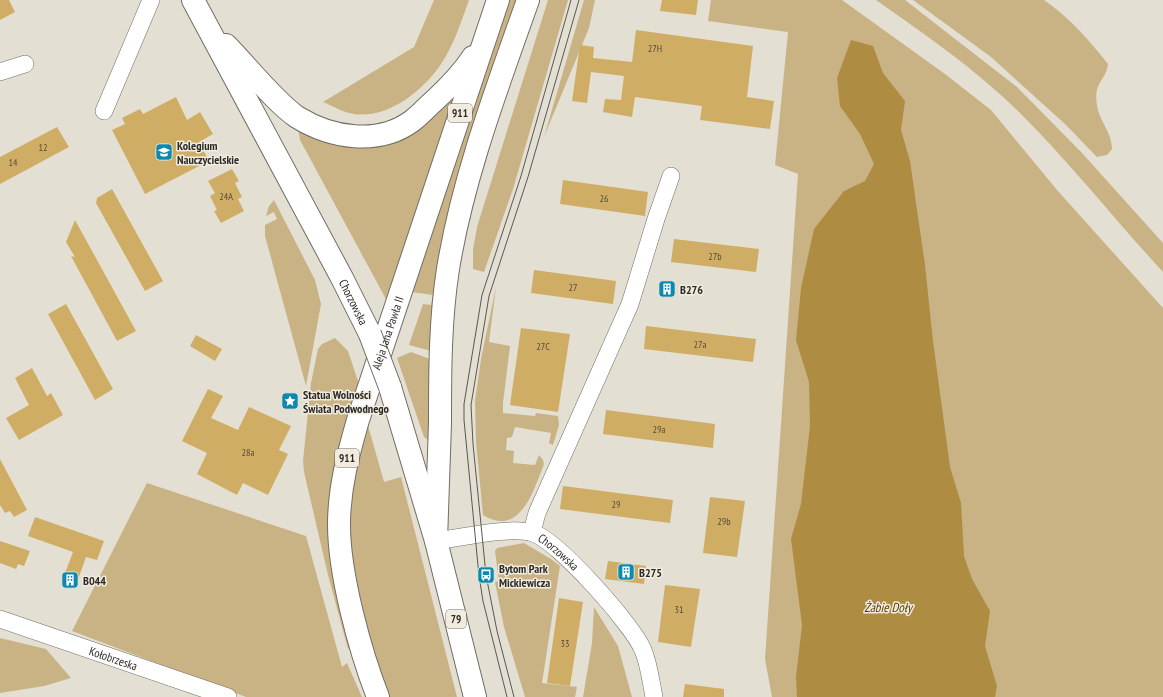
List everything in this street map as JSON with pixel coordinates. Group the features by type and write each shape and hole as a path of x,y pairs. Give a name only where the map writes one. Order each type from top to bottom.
{"main road":[{"name":"Chorzowska","path":"193,0 342,278 370,334 390,387 436,541 475,697"},
{"name":"Aleja Jana Pawła II","path":"378,697 362,649 351,604 341,550 339,526 343,477 360,413 498,0"},
{"name":"911","path":"436,541 440,356 448,270 460,209 468,179 528,0"},
{"path":"206,23 297,117 328,131 353,137 384,135 411,122 464,71 486,36"}],"street":[{"path":"104,111 151,0"},
{"path":"0,72 26,64"},
{"name":"Chorzowska","path":"654,697 643,650 631,630 592,584 552,544 532,532 537,513 630,304 654,225 671,176"},
{"path":"436,541 496,533 532,532"},
{"name":"Kołobrzeska","path":"0,619 228,697"}],"shaded area":[{"path":"434,0 469,0 456,35 444,60 423,86 402,102 379,112 354,114 323,102 414,47"},
{"path":"509,0 517,0 431,351 409,345 423,304 431,305 433,295 411,292"},
{"path":"548,0 568,0 513,189 484,272 473,269 473,250 477,227"},
{"path":"584,0 595,0 589,28 544,137"},
{"path":"711,0 842,0 945,74 991,110 1057,190 1163,308 1163,697 772,697 765,659 798,174 775,165 788,32 708,21"},
{"path":"876,0 905,0 1017,87 1082,153 1163,243 1163,272 1058,152 1021,114 969,68"},
{"path":"913,0 1044,0 1079,30 1108,64 1107,70 1098,86 1096,97 1098,111 1110,137 1112,149 1107,155 1097,157 1065,124 991,57"},
{"path":"452,97 454,98 387,301 300,140 298,128 336,143"},
{"path":"274,200 315,280 321,304 306,386 265,236 265,225 277,219 274,212 266,216 269,206"},
{"path":"496,287 489,342 510,346 503,413 535,416 536,413 558,416 559,425 553,445 549,443 551,433 515,427 512,437 507,438 506,450 514,451 513,463 535,465 539,455 544,464 530,498 524,508 516,516 507,520 496,520 483,515 476,442 475,401 481,359"},
{"path":"335,338 348,351 359,384 348,420 352,647 348,649 328,575 304,472 303,461 311,383 318,349 322,344"},
{"path":"411,352 430,359 428,440 424,437 397,358"},
{"path":"367,422 384,482 401,477 457,697 387,697 366,625 350,547 350,497"},
{"path":"147,483 306,536 342,667 347,663 362,697 246,697 72,631"},
{"path":"524,543 560,566 542,683 577,687 575,697 525,697 504,627 495,582 499,581 495,551 497,548"},
{"path":"594,607 618,646 632,697 583,697 592,643"},
{"path":"0,638 46,649 71,678 44,686 0,693"}],"water":[{"name":"Żabie Doły","path":"851,40 873,46 883,73 905,101 901,130 910,161 925,265 933,341 950,467 961,503 964,556 972,579 990,611 985,646 997,686 995,697 797,697 796,677 802,625 791,539 801,504 810,426 809,382 796,340 801,288 814,229 844,191 865,181 874,164 860,134 840,106 837,78"}],"building":[{"path":"0,0 9,0 15,12 0,20"},
{"path":"662,0 698,0 696,15 660,11"},
{"path":"636,30 753,46 747,97 774,101 770,129 700,120 702,106 635,97 632,117 603,112 605,99 621,100 624,76 591,72 587,103 572,101 580,45 594,47 593,58 632,62"},
{"name":"Kolegium Nauczycielskie","path":"176,97 187,120 200,112 213,134 199,142 209,161 145,194 112,130 125,124 122,118 140,109 143,114"},
{"path":"57,127 69,147 0,184 0,157"},
{"path":"232,169 239,181 235,183 242,197 238,199 244,211 221,223 214,211 217,210 210,196 215,193 208,181"},
{"path":"563,180 648,192 645,216 560,204"},
{"path":"112,189 163,281 145,291 96,203 97,198"},
{"path":"75,220 136,331 117,341 71,256 75,257 66,242"},
{"path":"674,239 759,249 756,272 671,262"},
{"path":"534,270 616,281 613,304 531,293"},
{"name":"B276","path":"661,282 675,284 674,296 660,295"},
{"path":"66,304 113,389 95,400 48,314"},
{"path":"646,326 756,339 753,362 644,349"},
{"path":"521,328 570,334 558,412 510,405"},
{"path":"196,335 222,349 215,361 190,346"},
{"path":"32,368 47,396 51,393 63,415 19,440 6,418 29,405 15,378"},
{"path":"208,389 223,396 211,418 238,430 249,407 291,426 279,450 288,454 268,495 243,483 237,495 197,474 207,453 182,441"},
{"path":"606,410 715,424 713,448 603,434"},
{"path":"0,459 27,510 14,517 10,511 5,513 0,505"},
{"path":"563,486 673,500 670,523 560,509"},
{"path":"710,497 745,501 737,557 703,553"},
{"path":"35,517 104,541 97,560 86,557 75,588 61,584 73,552 28,536"},
{"path":"0,541 30,551 24,566 18,564 16,569 0,563"},
{"name":"B275","path":"608,561 646,566 644,584 605,579"},
{"path":"665,585 700,589 691,647 658,642"},
{"path":"559,598 583,602 570,686 547,683"},
{"path":"685,684 724,689 724,697 683,697"}],"tram line":[{"path":"507,697 483,601 479,576 464,420 464,404 482,295 521,176 571,0"},
{"path":"514,697 497,631 486,575 473,444 471,405 489,296 528,177 579,0"}],"place":[{"name":"Kolegium Nauczycielskie","path":"164,152"},
{"name":"B276","path":"667,289"},
{"name":"Statua Wolności Świata Podwodnego","path":"290,401"},
{"name":"B275","path":"626,572"},
{"name":"Bytom Park Mickiewicza","path":"486,575"},
{"name":"B044","path":"70,580"}]}
